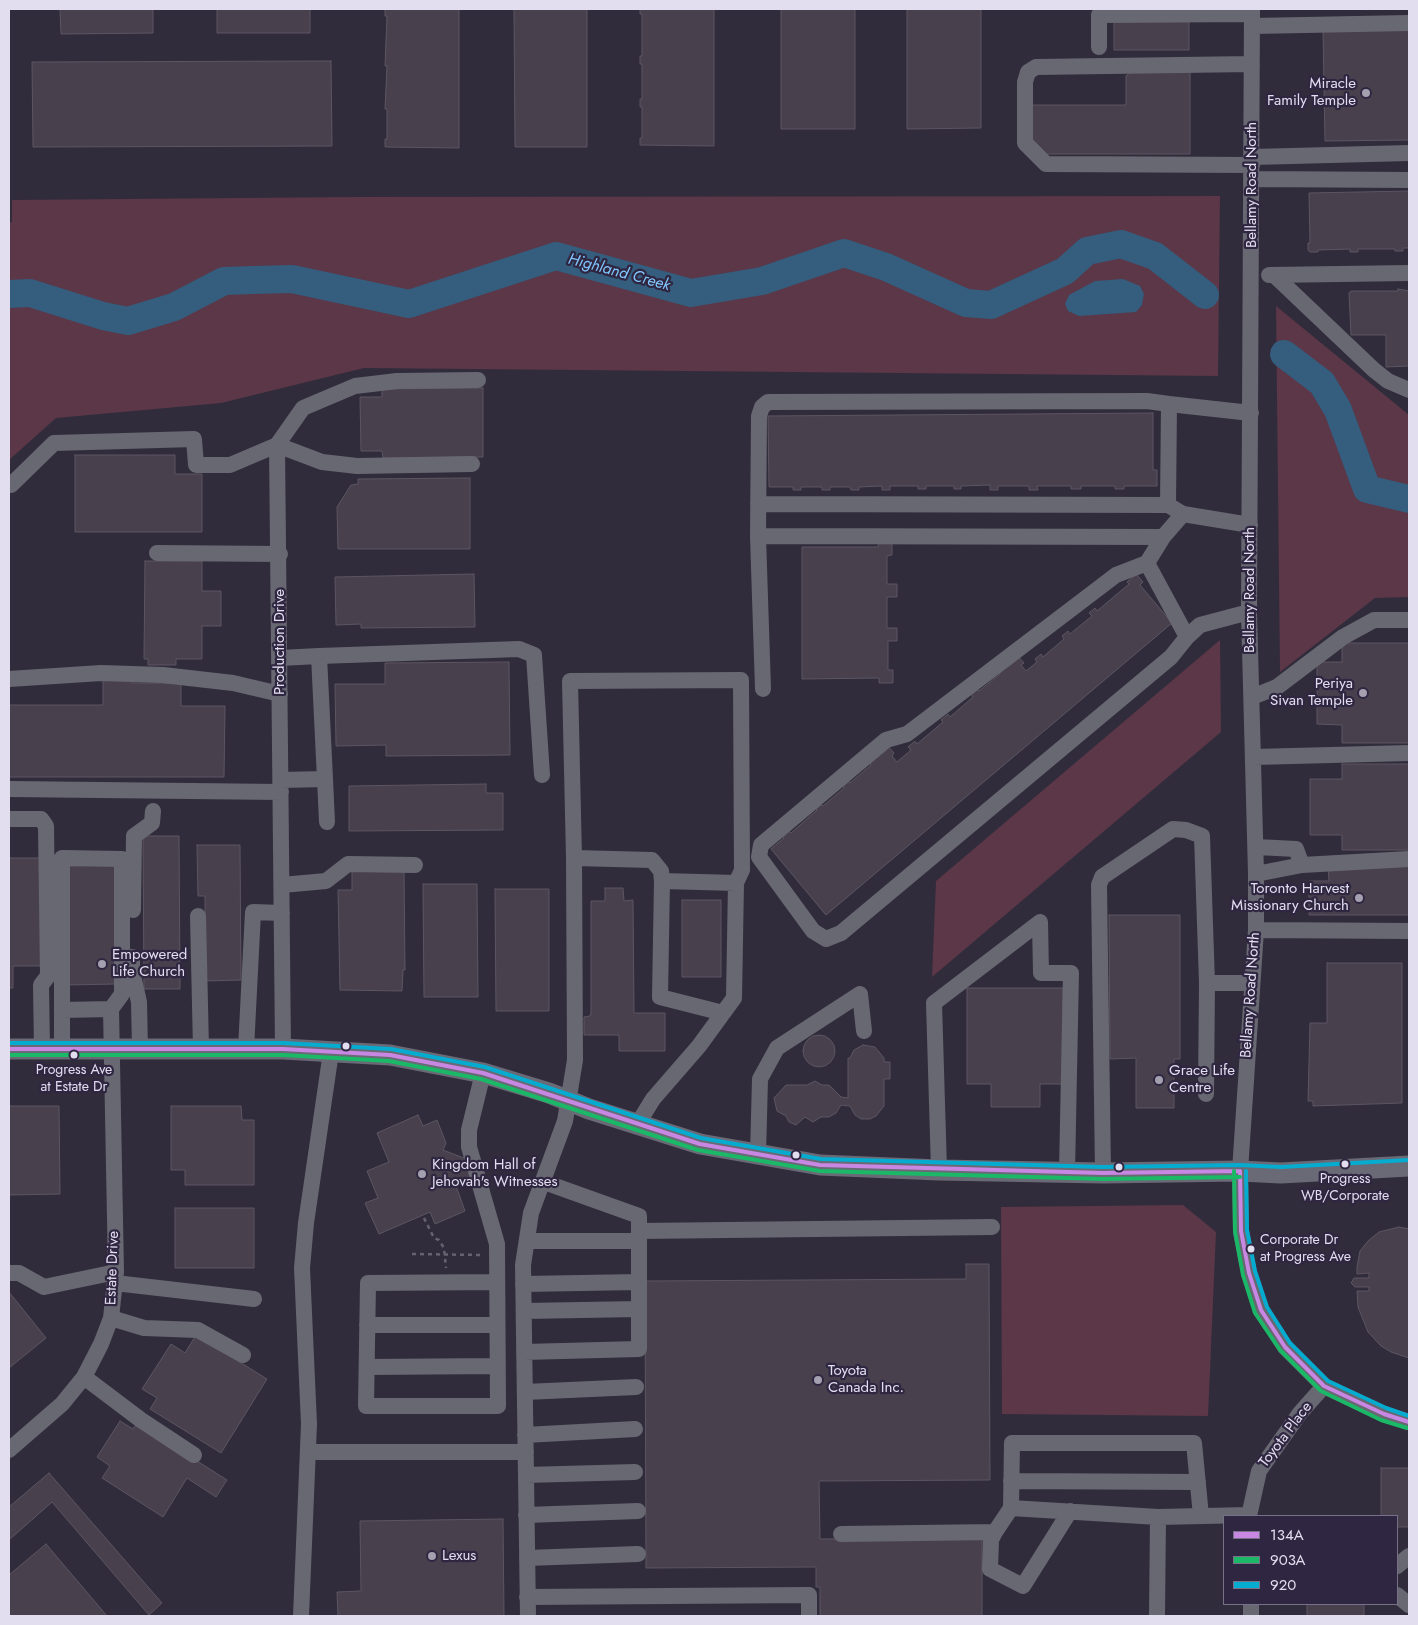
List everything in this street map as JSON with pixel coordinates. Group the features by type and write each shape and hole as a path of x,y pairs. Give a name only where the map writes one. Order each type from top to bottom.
{"main road":[{"path":"9,1048 283,1049 390,1055 483,1073 637,1125 700,1144 820,1165 939,1170 1103,1173 1240,1171 1281,1173 1409,1166"}],"street":[{"path":"1098,47 1099,15 1252,16 1409,23"},
{"name":"Bellamy Road North","path":"1252,16 1249,612 1257,847 1256,930 1240,1171 1241,1231 1249,1273 1260,1310 1285,1347 1324,1386 1384,1414 1409,1422"},
{"path":"1252,64 1036,66 1028,72 1026,77 1025,143 1046,164 1252,167 1409,180"},
{"path":"1252,167 1409,153"},
{"path":"1251,276 1409,273"},
{"path":"1274,275 1374,370 1388,381 1409,390"},
{"path":"10,485 54,443 194,439 196,465 230,465 278,445 303,408 355,386 397,381 478,380"},
{"path":"763,688 758,536 759,416 762,408 768,402 1147,401 1250,413"},
{"path":"1168,505 1169,404"},
{"path":"278,445 322,462 357,466 472,464"},
{"name":"Production Drive","path":"278,445 283,1049"},
{"path":"758,504 1168,505 1183,514 1250,525"},
{"path":"1183,514 1163,537 1147,563 1116,575 907,734 886,740 761,844 759,857 813,931 826,940 841,933 1171,657 1187,637 1200,625 1249,612"},
{"path":"758,536 1163,537"},
{"path":"157,553 280,554"},
{"path":"1147,563 1187,637"},
{"path":"1252,697 1277,687 1343,637 1374,620 1409,620"},
{"path":"280,658 518,648 534,654 542,775"},
{"path":"320,656 327,822"},
{"path":"9,679 101,673 163,675 232,683 280,694"},
{"path":"528,1616 524,1352 524,1284 527,1241 531,1213 544,1182 570,1101 575,1060 574,858 570,681 741,680 742,870 736,882 734,998 698,1046 653,1099 637,1125"},
{"path":"1254,757 1409,753"},
{"path":"9,789 281,786 325,779"},
{"path":"140,1049 139,1002 132,971 134,836 152,824 153,811"},
{"path":"9,819 41,819 46,826 48,976 41,985 52,1049"},
{"path":"1103,1173 1100,885 1102,877 1173,829 1186,830 1202,836 1207,983 1206,1094"},
{"path":"1257,847 1296,849 1302,865"},
{"path":"52,1049 62,1010 62,858 122,859 122,994 111,1009 62,1010"},
{"path":"574,858 652,860 661,871 662,880 660,997 723,1013"},
{"path":"1256,874 1302,865 1409,859"},
{"path":"282,885 326,881 348,864 414,865"},
{"path":"662,880 736,882"},
{"path":"246,1049 252,912 282,913"},
{"path":"198,916 201,1049"},
{"path":"939,1170 934,1003 1040,922 1041,973 1071,973 1067,1172"},
{"path":"1256,930 1409,931"},
{"path":"1207,983 1252,984"},
{"path":"758,1155 760,1079 777,1048 860,994 864,1031"},
{"name":"Estate Drive","path":"9,1450 62,1404 84,1377 101,1344 111,1318 115,1278 111,1009"},
{"path":"301,1616 309,1424 302,1268 306,1223 331,1052"},
{"path":"483,1073 469,1130 469,1146 497,1244 498,1406 366,1406 368,1283 497,1282"},
{"path":"524,1352 639,1349 639,1216 544,1182"},
{"path":"527,1241 639,1236 992,1227"},
{"path":"9,1273 19,1274 44,1287 115,1278 254,1299"},
{"path":"524,1284 639,1282"},
{"path":"524,1311 639,1309"},
{"path":"111,1318 144,1328 198,1330 243,1355"},
{"path":"367,1325 497,1325"},
{"path":"367,1367 497,1366"},
{"path":"84,1377 141,1420 194,1455"},
{"name":"Toyota Place","path":"1249,1515 1259,1470 1300,1413 1324,1386"},
{"path":"525,1392 636,1387"},
{"path":"525,1435 635,1429"},
{"path":"1070,1511 1023,1586 990,1569 991,1540 1010,1508 1012,1443 1194,1443 1201,1516"},
{"path":"308,1452 526,1452"},
{"path":"526,1475 635,1472"},
{"path":"1011,1481 1198,1482"},
{"path":"1010,1508 1158,1517 1223,1516"},
{"path":"526,1515 638,1511"},
{"path":"1157,1616 1158,1517"},
{"path":"841,1534 995,1532"},
{"path":"527,1558 638,1554"},
{"path":"1398,1565 1409,1556"},
{"path":"528,1597 808,1595 809,1616"},
{"path":"1398,1596 1409,1605"}],"path":[{"path":"424,1218 434,1238 439,1240 444,1248 446,1282"},
{"path":"412,1254 481,1256"}],"shaded area":[{"path":"1220,196 1218,376 364,368 221,403 56,418 9,460 9,223 12,222 12,200 354,197"},
{"path":"1276,306 1409,415 1409,597 1375,598 1280,672"},
{"path":"1220,640 1221,732 932,977 936,881"},
{"path":"1183,1205 1216,1232 1208,1416 1002,1414 1001,1207"}],"water":[{"path":"1123,279 1140,286 1144,294 1142,305 1136,312 1079,316 1068,311 1065,304 1069,295 1095,281"}],"building":[{"path":"60,9 153,9 153,33 61,34"},
{"path":"217,9 310,9 310,33 217,33"},
{"path":"385,9 459,9 459,148 385,147 385,139 387,139 387,109 385,109 387,66 385,66 387,16 385,16"},
{"path":"514,9 587,9 587,147 515,147"},
{"path":"640,9 714,9 714,146 640,145 640,138 642,138 642,107 640,107 640,99 642,99 642,64 640,64 640,56 642,56 642,14 640,14"},
{"path":"781,9 855,9 855,129 781,129"},
{"path":"907,9 981,9 981,128 907,129"},
{"path":"1114,18 1189,18 1189,50 1114,50"},
{"name":"Miracle Family Temple","path":"1409,29 1409,140 1325,141 1323,31"},
{"path":"331,61 332,146 33,147 32,62"},
{"path":"1190,68 1190,154 1047,154 1032,139 1032,105 1126,105 1126,76 1133,69"},
{"path":"1409,191 1409,248 1403,248 1403,251 1395,251 1395,249 1358,249 1358,252 1350,252 1350,249 1318,250 1318,252 1310,252 1308,250 1308,243 1310,243 1309,193"},
{"path":"1398,289 1409,291 1409,366 1386,367 1386,335 1351,335 1349,293 1351,291 1398,291"},
{"path":"483,388 483,457 383,458 382,451 361,451 360,397 382,397 382,389"},
{"path":"1153,413 1153,470 1157,470 1157,486 1124,486 1124,489 1115,489 1115,486 1081,486 1081,489 1071,489 1071,486 1037,486 1038,490 1029,490 1029,486 998,486 998,490 990,490 990,485 961,486 961,489 954,489 954,486 926,486 926,489 918,489 918,486 890,486 890,490 882,490 882,486 859,487 859,490 851,490 850,487 830,487 830,490 822,490 822,487 801,487 801,490 793,490 793,487 769,487 768,416"},
{"path":"75,455 175,455 175,474 202,474 202,532 75,532"},
{"path":"470,478 470,549 338,549 337,507 351,485 358,484 358,479"},
{"path":"879,542 892,542 892,555 887,556 887,584 897,584 897,597 887,597 887,628 897,628 897,641 888,641 888,670 893,670 893,683 879,683 879,678 802,679 802,547 878,547"},
{"path":"145,561 202,561 202,591 221,591 221,626 202,626 202,659 176,659 176,665 148,665 148,659 144,659"},
{"path":"474,574 475,627 361,628 361,624 336,625 335,577"},
{"path":"1136,574 1143,582 1140,585 1172,623 826,915 771,849 784,838 782,836 788,830 791,833 817,810 815,808 820,803 823,806 844,788 842,785 848,780 850,783 871,765 869,762 888,746 894,753 892,756 897,762 911,750 908,747 915,741 917,744 943,722 941,720 948,714 950,717 973,697 971,694 977,689 979,691 1000,674 998,671 1017,655 1024,663 1021,665 1026,671 1037,662 1035,659 1041,654 1043,657 1064,639 1062,636 1068,631 1070,634 1092,616 1089,613 1095,608 1097,611 1129,584 1127,582"},
{"name":"Periya Sivan Temple","path":"1342,643 1409,643 1409,743 1342,743 1342,725 1317,724 1317,662 1342,662"},
{"path":"509,662 510,755 386,756 386,745 336,746 335,684 385,684 385,663"},
{"path":"103,678 131,678 131,683 181,683 181,706 225,706 224,777 9,777 9,705 103,705"},
{"path":"1342,764 1409,764 1409,850 1342,850 1342,835 1310,835 1310,779 1342,779"},
{"path":"486,784 486,793 503,793 503,830 349,831 349,786"},
{"path":"143,836 179,836 180,989 144,989"},
{"path":"197,845 240,845 241,980 205,981 205,896 198,896"},
{"path":"9,858 41,858 41,966 13,966 13,988 9,988"},
{"path":"116,865 117,984 66,985 65,866"},
{"name":"Toronto Harvest Missionary Church","path":"1328,866 1409,866 1409,915 1309,915 1309,881 1329,881"},
{"path":"352,871 404,871 405,970 403,970 402,991 340,990 338,890 352,890"},
{"path":"423,884 477,884 478,997 424,997"},
{"path":"605,888 623,888 624,901 633,900 634,1013 665,1013 665,1051 619,1051 619,1035 584,1035 584,1017 590,1016 591,1013 591,901 605,901"},
{"path":"495,889 549,889 549,1011 496,1011"},
{"path":"682,900 721,900 721,977 682,977"},
{"path":"1109,915 1180,915 1180,1059 1174,1059 1174,1108 1136,1108 1136,1058 1110,1059"},
{"path":"1327,963 1402,963 1402,1103 1313,1106 1313,1101 1308,1101 1310,1023 1327,1023"},
{"path":"967,988 1063,988 1063,1084 1040,1084 1040,1107 991,1107 991,1084 967,1084"},
{"path":"819,1035 831,1039 835,1051 831,1063 819,1067 807,1063 803,1051 807,1039"},
{"path":"863,1045 875,1047 884,1058 884,1062 890,1062 890,1079 884,1079 884,1106 876,1116 870,1119 861,1119 855,1115 850,1106 841,1105 836,1113 829,1117 821,1117 813,1122 805,1117 796,1125 789,1122 786,1116 777,1111 774,1098 786,1085 807,1085 815,1081 822,1085 829,1085 841,1097 848,1098 848,1058 850,1058 854,1050"},
{"path":"9,1106 59,1106 60,1194 9,1195"},
{"path":"171,1106 241,1106 242,1120 254,1120 254,1185 185,1185 185,1170 171,1170"},
{"name":"Kingdom Hall of Jehovah's Witnesses","path":"418,1115 423,1126 437,1120 446,1143 443,1150 469,1160 476,1177 456,1186 465,1211 435,1224 430,1212 379,1234 365,1203 378,1198 367,1171 389,1162 377,1133"},
{"path":"175,1208 254,1208 254,1268 175,1268"},
{"path":"1399,1227 1409,1229 1409,1358 1391,1352 1381,1346 1368,1332 1358,1307 1357,1291 1369,1291 1369,1287 1355,1287 1351,1283 1354,1278 1369,1278 1369,1273 1357,1274 1360,1251 1368,1241 1379,1232"},
{"name":"Toyota Canada Inc.","path":"966,1264 989,1264 990,1480 819,1481 820,1539 982,1538 982,1616 820,1616 820,1587 816,1587 816,1567 646,1568 645,1281 966,1279"},
{"path":"9,1292 46,1338 9,1368"},
{"path":"196,1335 267,1379 221,1453 150,1409 157,1398 142,1389 171,1344 185,1353"},
{"path":"120,1421 133,1429 137,1423 227,1480 216,1497 187,1478 163,1517 102,1478 110,1466 97,1457"},
{"path":"1381,1468 1409,1468 1409,1527 1398,1527 1398,1515 1381,1515"},
{"path":"49,1473 162,1603 149,1615 52,1502 9,1540 9,1507"},
{"name":"Lexus","path":"503,1519 504,1616 338,1616 337,1592 361,1591 360,1521"},
{"path":"46,1544 107,1616 9,1616 9,1575"},
{"path":"1307,1605 1364,1605 1364,1616 1307,1616"}],"waterway":[{"name":"Highland Creek","path":"9,294 30,293 103,316 128,321 174,307 224,281 292,279 409,304 556,256 691,293 762,281 844,253 886,267 966,303 991,305 1065,271 1087,251 1121,244 1155,256 1205,295"},
{"name":"Highland Creek","path":"1284,354 1322,383 1338,410 1367,489 1409,499"}],"transit line":[{"name":"920","path":"9,1043 283,1043 391,1049 485,1067 701,1138 821,1159 1103,1167 1240,1165 1281,1167 1409,1160"},
{"name":"134A","path":"9,1049 283,1049 390,1055 483,1073 700,1144 820,1165 1103,1173 1240,1171"},
{"name":"903A","path":"9,1055 283,1055 389,1061 481,1079 698,1150 820,1171 1103,1179 1240,1177"},
{"name":"903A","path":"1234,1171 1235,1232 1243,1275 1255,1313 1280,1350 1321,1391 1381,1420 1407,1428"},
{"name":"134A","path":"1240,1171 1241,1231 1249,1273 1261,1310 1285,1347 1324,1386 1384,1414 1409,1422"},
{"name":"920","path":"1246,1171 1247,1230 1255,1271 1267,1307 1290,1343 1328,1381 1386,1408 1409,1416"}],"place":[{"name":"Miracle Family Temple","path":"1366,93"},
{"name":"Periya Sivan Temple","path":"1363,693"},
{"name":"Toronto Harvest Missionary Church","path":"1359,898"},
{"name":"Empowered Life Church","path":"102,964"},
{"name":"Progress Ave at Estate Dr","path":"74,1055"},
{"name":"Grace Life Centre","path":"1159,1080"},
{"name":"Progress WB/Corporate","path":"1345,1164"},
{"name":"Kingdom Hall of Jehovah's Witnesses","path":"422,1174"},
{"name":"Corporate Dr at Progress Ave","path":"1251,1249"},
{"name":"Toyota Canada Inc.","path":"818,1380"},
{"name":"Lexus","path":"432,1556"}]}
